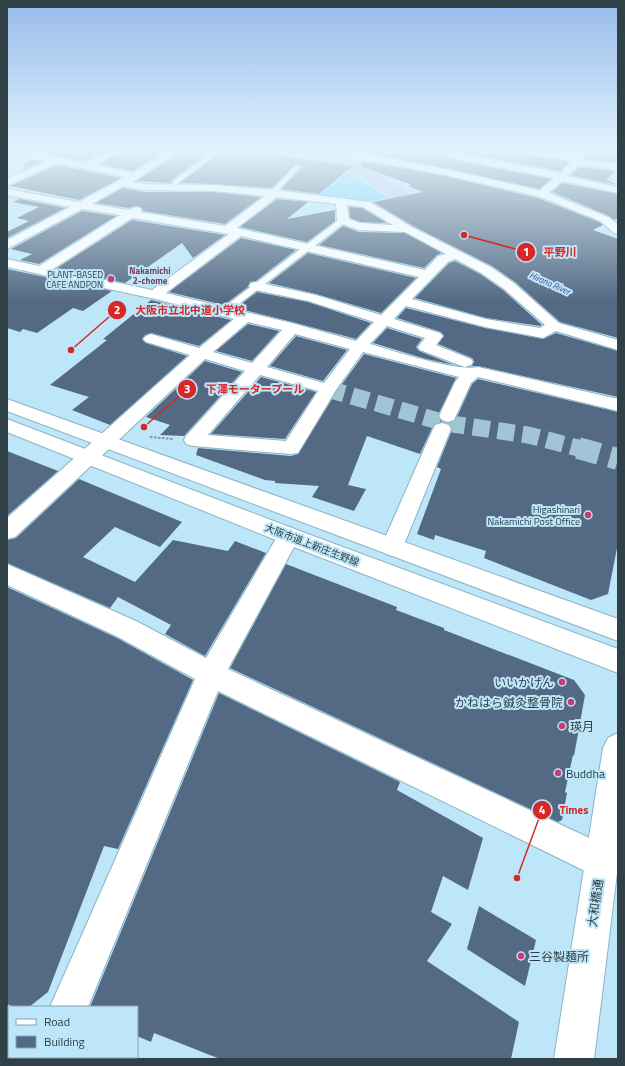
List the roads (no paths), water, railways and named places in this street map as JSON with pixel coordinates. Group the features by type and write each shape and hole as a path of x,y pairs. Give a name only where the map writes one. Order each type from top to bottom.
{"street":[{"path":"60,202 233,231 428,275"},
{"path":"7,245 84,202"},
{"path":"155,295 270,202"},
{"path":"341,202 343,220 359,226 408,229"},
{"path":"347,202 366,204 408,229 486,270 510,286 554,326 618,345"},
{"path":"562,202 604,218 618,230"},
{"path":"42,270 143,206"},
{"path":"292,328 193,440 291,448 328,388 360,346 443,259 457,254"},
{"path":"7,263 155,295 244,318 292,328 428,365 474,373 618,405"},
{"path":"256,286 311,298 435,336 426,347 476,367 474,373 463,382 392,547"},
{"path":"402,301 485,323 543,333 554,326"},
{"path":"7,531 202,353 244,318"},
{"path":"151,339 328,388"},
{"path":"7,406 618,630"},
{"name":"大阪市道上新庄生野線","path":"7,425 289,536 618,661"},
{"path":"68,1006 211,674 289,536"},
{"path":"7,574 126,629 211,674 601,861"},
{"name":"大和橋通","path":"574,1059 618,748"}],"lane":[{"path":"223,312 309,248 343,220"}],"tunnel":[{"path":"328,389 445,423 528,435 582,449"},
{"path":"578,448 618,459"}],"place":[{"name":"平野川","path":"464,235"},
{"name":"PLANT-BASED CAFE ANDPON","path":"111,279"},
{"name":"大阪市立北中道小学校","path":"71,350"},
{"name":"下澤モータープール","path":"144,427"},
{"name":"Higashinari Nakamichi Post Office","path":"588,515"},
{"name":"いいかげん","path":"562,682"},
{"name":"かねはら鍼灸整骨院","path":"571,702"},
{"name":"瑛月","path":"562,726"},
{"name":"Buddha","path":"558,773"},
{"name":"Times","path":"517,878"},
{"name":"三谷製麺所","path":"521,956"}],"district":[{"name":"Nakamichi 2-chome","path":"150,276"}],"water label":[{"name":"Hirano River","path":"550,283"}]}
